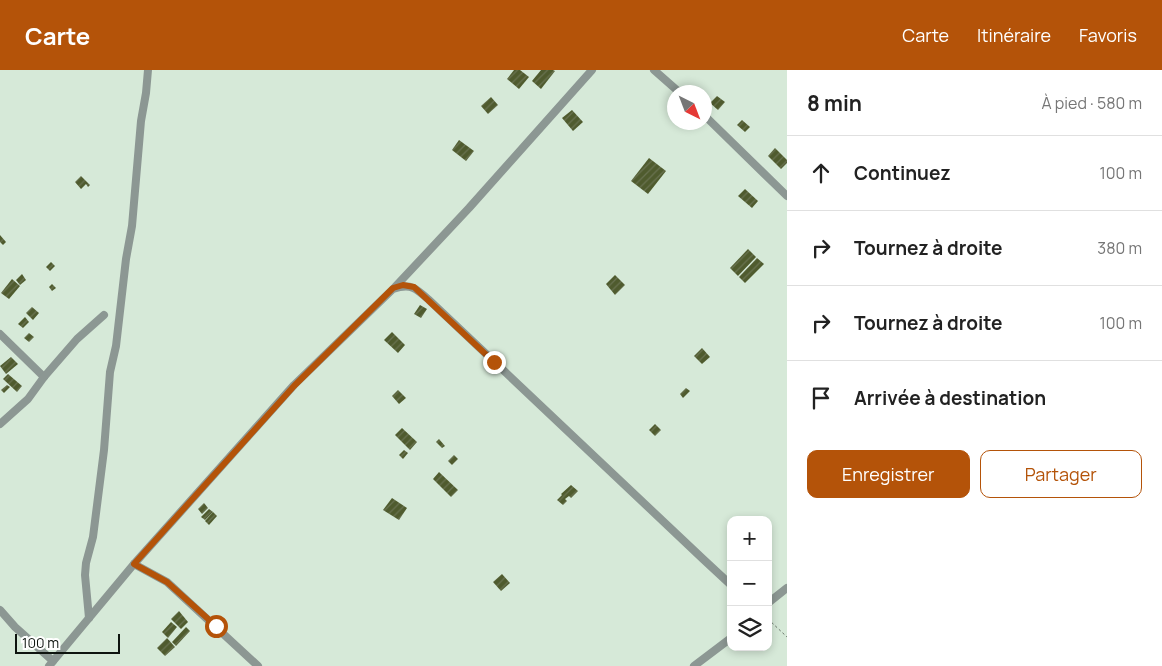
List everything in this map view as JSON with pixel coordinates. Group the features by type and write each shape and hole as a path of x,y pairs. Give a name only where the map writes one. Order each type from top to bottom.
{"street":[{"path":"89,618 85,575 86,563 94,537 104,450 110,372 116,346 132,226 141,121 148,70"},
{"path":"0,610 51,664 134,564 294,386 393,288 469,208 592,70"},
{"path":"654,70 671,85"},
{"path":"712,123 787,196"},
{"path":"393,288 403,285 414,287 429,300 727,581"},
{"path":"0,424 28,399 44,377 77,339 104,315"},
{"path":"0,334 44,377"},
{"path":"134,564 167,582 258,666"},
{"path":"772,600 787,588"},
{"path":"694,666 727,641"}],"path":[{"path":"772,623 787,637"}],"building":[{"path":"514,70 520,70 529,77 519,89 507,79"},
{"path":"541,70 555,71 541,89 532,81"},
{"path":"717,96 725,102 718,110 712,105 712,101"},
{"path":"491,97 498,105 488,114 481,106"},
{"path":"572,110 583,122 573,131 562,118"},
{"path":"742,120 750,127 745,132 737,125"},
{"path":"459,140 474,151 466,161 452,150"},
{"path":"775,148 787,160 787,163 781,169 768,156"},
{"path":"649,158 666,171 648,194 631,181"},
{"path":"81,176 90,185 88,187 86,184 81,189 75,182"},
{"path":"745,189 758,201 752,208 738,196"},
{"path":"0,235 6,242 3,245 0,242"},
{"path":"748,249 756,257 738,276 730,268"},
{"path":"757,258 764,264 745,283 739,277"},
{"path":"51,262 55,266 50,271 46,267"},
{"path":"22,274 26,280 20,285 16,280"},
{"path":"615,275 625,285 615,295 606,284"},
{"path":"12,279 20,286 9,299 1,293"},
{"path":"52,284 56,288 52,291 49,287"},
{"path":"420,305 427,309 421,318 414,314"},
{"path":"32,307 39,313 33,320 26,313"},
{"path":"25,317 29,322 23,328 18,324"},
{"path":"392,332 405,345 398,353 384,340"},
{"path":"29,333 34,337 29,342 24,338"},
{"path":"702,348 710,357 702,364 694,356"},
{"path":"11,357 18,364 6,374 0,366"},
{"path":"8,374 22,386 17,392 3,379"},
{"path":"7,385 10,387 4,393 1,390"},
{"path":"686,388 690,391 683,398 680,394"},
{"path":"398,390 406,398 399,404 392,396"},
{"path":"655,424 661,430 655,436 649,430"},
{"path":"402,428 417,442 410,450 395,435"},
{"path":"439,439 445,446 442,448 436,442"},
{"path":"404,450 408,453 403,459 399,455"},
{"path":"454,455 458,459 452,465 448,461"},
{"path":"439,472 458,490 451,497 433,479"},
{"path":"571,485 578,491 571,498 569,496 565,499 567,501 563,505 557,500"},
{"path":"392,498 407,508 399,520 383,510"},
{"path":"204,503 208,508 202,514 198,509"},
{"path":"209,509 213,512 205,520 201,517"},
{"path":"213,512 217,516 209,525 205,521"},
{"path":"502,574 510,583 501,591 493,582"},
{"path":"179,611 188,622 181,629 171,619"},
{"path":"171,622 177,627 168,638 162,632"},
{"path":"186,627 190,631 176,646 172,642"},
{"path":"167,638 175,647 165,656 157,648"}],"route":[{"path":"216,626 167,582 134,564 294,386 393,288 403,285 414,287 494,362"}]}
